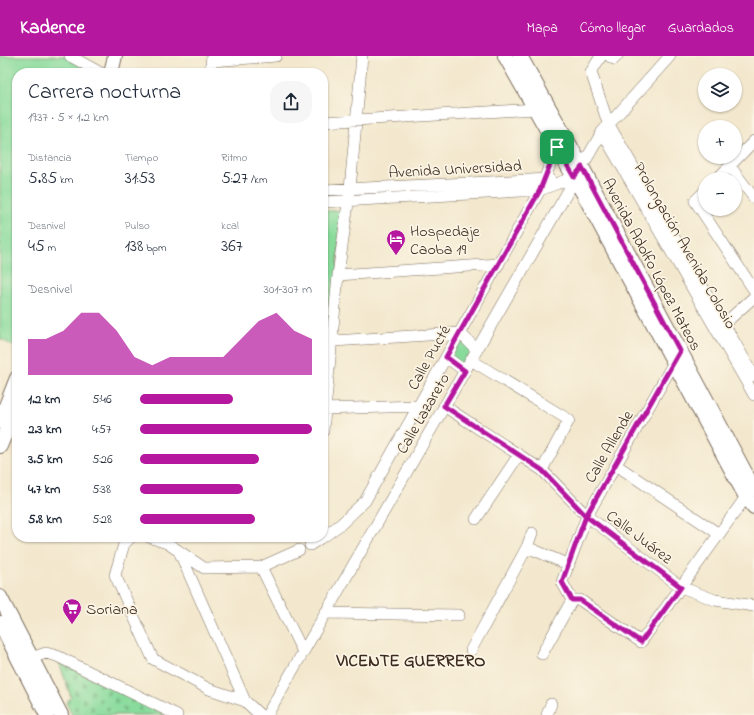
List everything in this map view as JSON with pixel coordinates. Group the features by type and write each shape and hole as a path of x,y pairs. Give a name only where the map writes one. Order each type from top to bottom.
{"main road":[{"path":"102,68 105,56"},
{"path":"112,68 114,56"},
{"name":"Avenida Adolfo López Mateos","path":"505,56 557,147 578,172"},
{"name":"Avenida Adolfo López Mateos","path":"520,56 578,172 752,496"},
{"path":"0,421 12,391"},
{"path":"0,446 12,416"},
{"path":"0,597 61,715"},
{"path":"1,626 19,635"},
{"path":"1,626 47,715"}],"street":[{"path":"70,56 92,68"},
{"path":"211,68 212,58 276,56"},
{"path":"328,379 333,341 338,275 347,201 350,189 362,56"},
{"path":"601,56 591,72 605,128 754,376"},
{"path":"609,56 614,59 617,56"},
{"name":"Calle Lazareto","path":"267,715 578,172 605,128 670,56"},
{"path":"328,122 535,109"},
{"name":"Prolongación Avenida Colosio","path":"605,128 754,395"},
{"path":"724,172 754,141"},
{"name":"Calle Pucté","path":"328,533 341,524 365,501 542,185 557,147"},
{"path":"730,166 754,198"},
{"name":"Avenida Universidad","path":"328,202 542,185 578,172"},
{"name":"Avenida Universidad","path":"328,190 542,185"},
{"path":"705,216 754,290"},
{"path":"338,275 499,264"},
{"path":"724,324 754,297"},
{"path":"333,341 460,333 477,350"},
{"path":"446,357 465,371"},
{"name":"Calle Allende","path":"572,600 562,582 586,516 677,358"},
{"path":"471,360 569,420 542,470"},
{"path":"328,409 419,406"},
{"name":"Calle Juárez","path":"444,406 518,456 542,470 586,516 681,587 716,600 754,606"},
{"path":"476,519 518,456"},
{"path":"616,464 719,534"},
{"path":"542,654 572,600 580,600 641,642 719,534 752,496"},
{"path":"471,650 532,533"},
{"path":"126,542 124,544 115,575 153,659 209,689 245,702 260,715"},
{"path":"164,542 204,568 261,567 299,550"},
{"path":"526,547 568,565"},
{"path":"179,551 245,702"},
{"path":"261,567 303,652"},
{"path":"325,613 459,615"},
{"path":"31,658 46,653 57,656 177,715"},
{"path":"547,715 551,704"}],"green space":[{"path":"0,56 70,56 92,68 12,68 12,345 0,339"},
{"path":"341,210 333,341 328,341 328,211"},
{"path":"461,334 475,350 465,369 448,357"},
{"path":"59,662 166,715 72,715 66,703 71,697"}],"place":[{"name":"Hospedaje Caoba 19","path":"396,256"},
{"name":"Soriana","path":"72,625"}],"district":[{"name":"VICENTE GUERRERO","path":"411,660"}],"route":[{"path":"557,147 540,190 446,357 465,371 444,406 518,456 542,470 586,516 562,582 572,600 580,600 641,642 681,587 586,516 674,364 680,351 582,167 574,177 557,147"}]}
